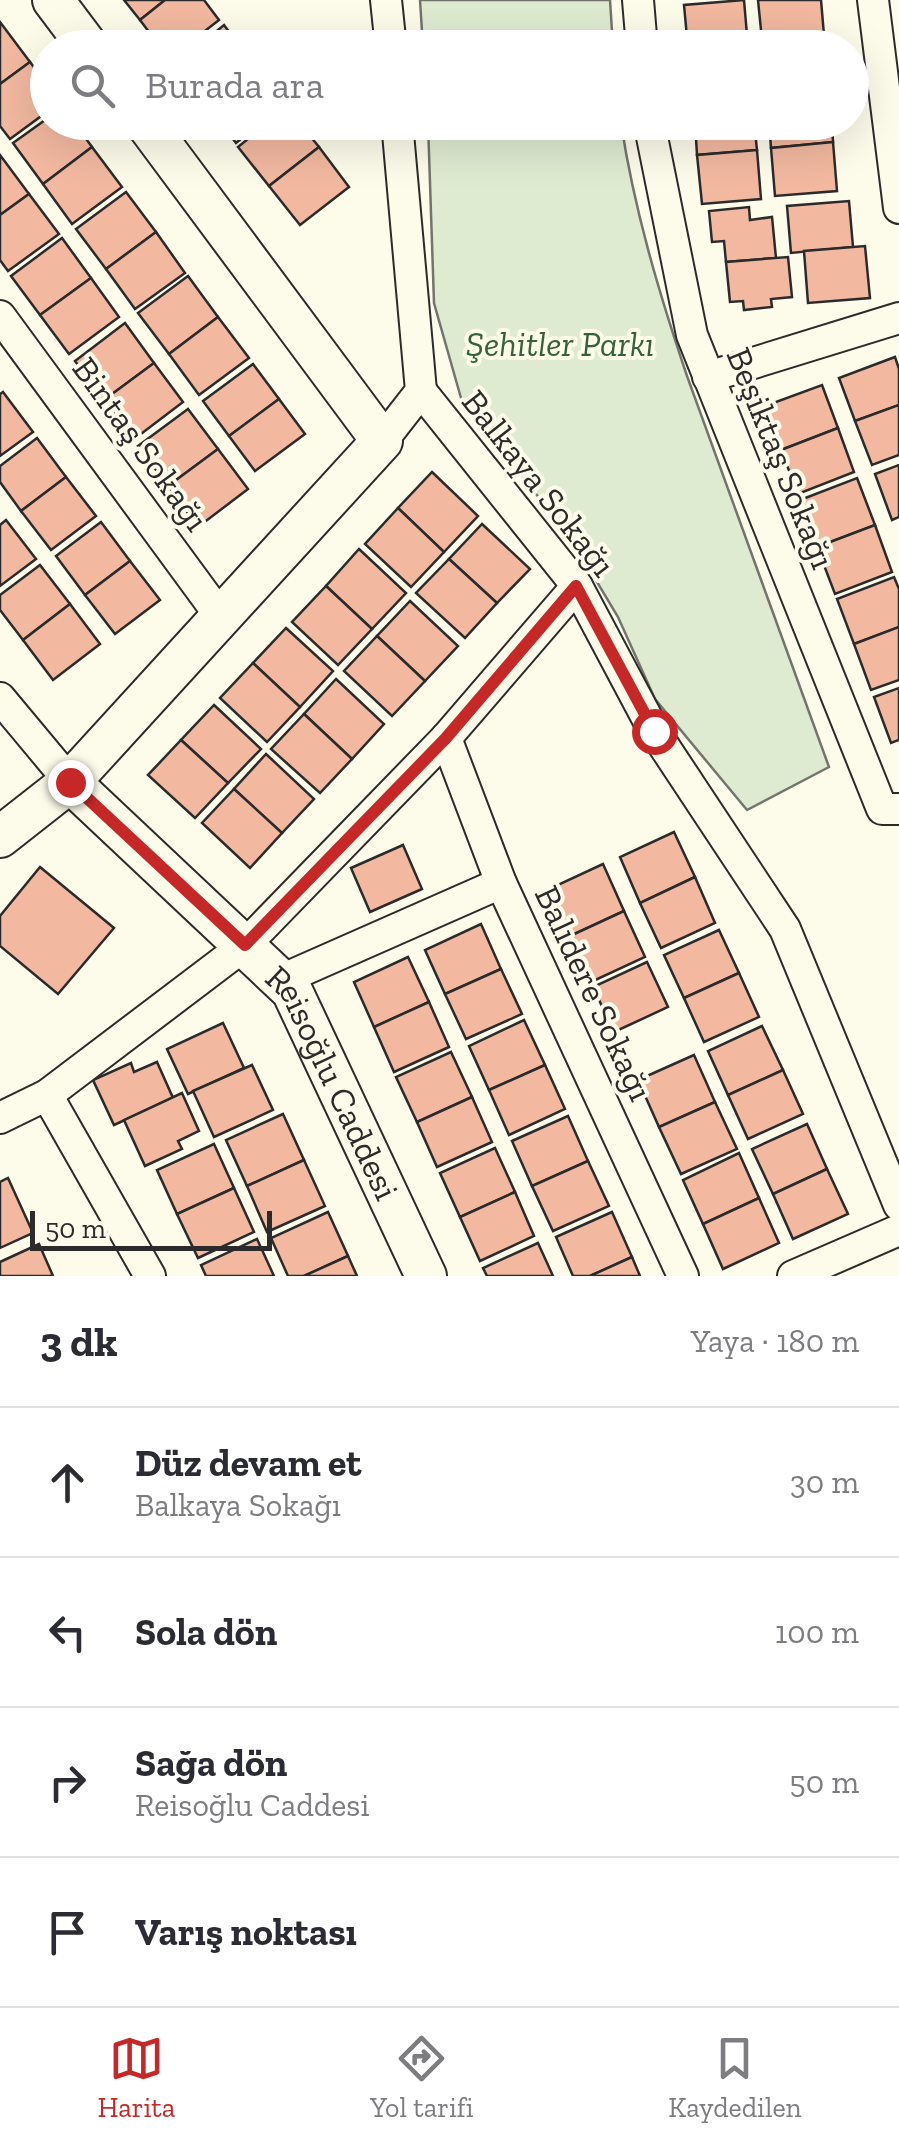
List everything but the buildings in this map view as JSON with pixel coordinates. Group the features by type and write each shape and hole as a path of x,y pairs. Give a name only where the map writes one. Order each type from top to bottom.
{"street":[{"path":"53,0 76,30"},
{"path":"386,0 389,30"},
{"path":"638,0 640,30"},
{"path":"873,0 899,208"},
{"path":"158,140 382,441"},
{"path":"0,837 70,782 382,441 421,391 399,140"},
{"name":"Beşiktaş Sokağı","path":"653,140 692,335 890,809"},
{"name":"Bintaş Sokağı","path":"0,316 221,617"},
{"path":"708,377 899,318"},
{"name":"Balkaya Sokağı","path":"421,391 576,586 654,731 785,930 899,1205"},
{"path":"0,1118 47,1095 245,945 446,738 576,586"},
{"name":"Reisoğlu Caddesi","path":"0,698 70,782 292,991 426,1276"},
{"name":"Balıdere Sokağı","path":"446,738 502,883 683,1276"},
{"path":"280,980 502,883"},
{"path":"47,1095 150,1276"},
{"path":"792,1276 831,1268 899,1230"}],"green space":[{"path":"420,0 610,0 612,30 422,30"},
{"name":"Şehitler Parkı","path":"429,140 624,140 640,219 687,376 829,767 747,810 655,699 618,617 572,540 461,398 434,303"}],"route":[{"path":"70,782 245,945 446,738 576,586 654,731"}]}
